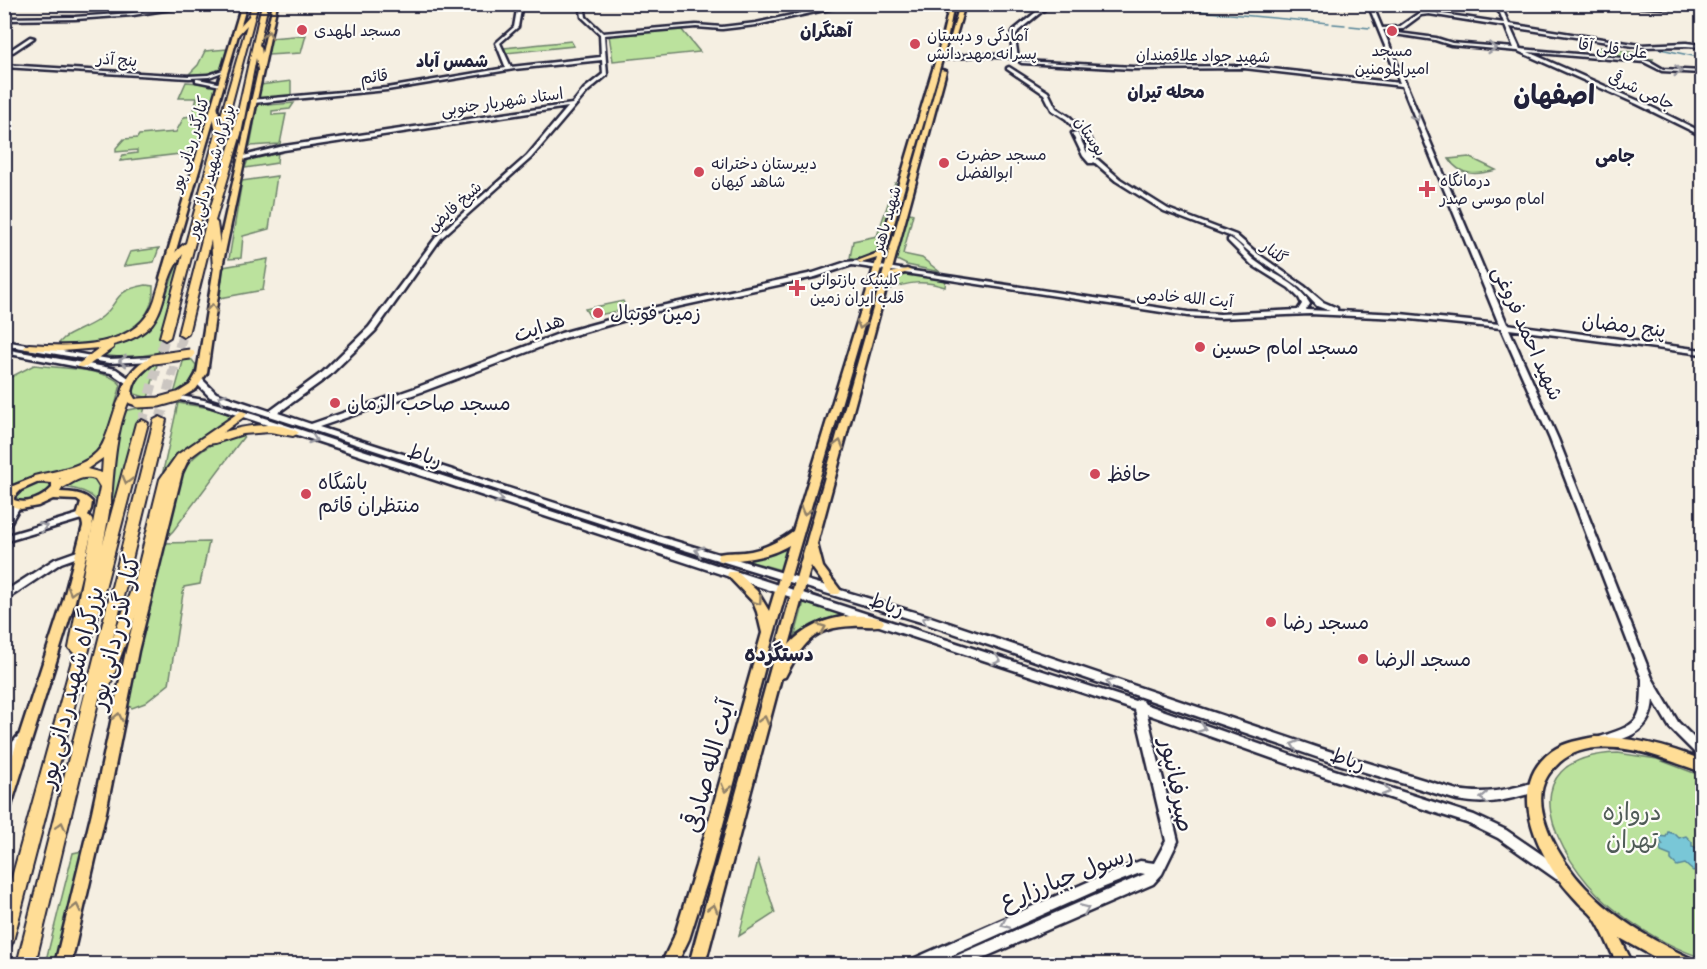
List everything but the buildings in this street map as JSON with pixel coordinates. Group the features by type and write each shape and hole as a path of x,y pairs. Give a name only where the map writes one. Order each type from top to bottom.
{"highway":[{"name":"بزرگراه شهید ردانی پور","path":"183,334 212,216 237,134 265,4"},
{"path":"236,35 254,8"},
{"name":"بزرگراه شهید ردانی پور","path":"165,337 254,8"},
{"path":"257,38 261,70"},
{"path":"215,106 220,139"},
{"path":"212,216 218,267"},
{"path":"29,347 66,350 102,344 142,327 151,319 178,251 189,245"},
{"path":"87,361 120,338"},
{"path":"60,738 106,486 109,442 115,416 127,394"},
{"path":"84,734 142,580 166,479 171,468 190,451 246,411"},
{"name":"بزرگراه شهید ردانی پور","path":"26,964 160,420"},
{"name":"بزرگراه شهید ردانی پور","path":"4,941 60,738 142,423"},
{"path":"190,451 224,436 255,427 268,427 293,433"},
{"path":"38,479 83,468 100,456 109,442"},
{"path":"54,491 71,477 84,473 100,476 106,486"}],"main road":[{"name":"کنارگذر ردانی پور","path":"160,292 245,4"},
{"path":"204,366 200,359 190,354 154,359 139,369 129,381 127,394 132,401 138,403 159,402 177,397 199,381 204,366 218,267 275,4"},
{"name":"شهید باهنر","path":"783,584 895,227 958,4"},
{"name":"شهید باهنر","path":"926,117 947,54 958,4"},
{"path":"1606,4 1702,8"},
{"path":"1665,4 1702,8"},
{"path":"858,264 871,271 883,266 908,270"},
{"path":"858,264 908,270"},
{"name":"شهید باهنر","path":"799,589 883,266"},
{"name":"کنار گذر ردانی پور","path":"63,964 99,812 132,651 177,473 190,451"},
{"path":"5,805 83,552 88,526 87,520 82,516 87,502 80,497 54,491 34,504 15,506 9,502 8,491 38,479 55,480 54,491"},
{"path":"723,557 745,556 766,551 787,542 799,532"},
{"path":"812,541 813,558 817,568 835,591"},
{"path":"733,575 757,598 765,612 768,635"},
{"name":"آیت الله صادقی","path":"669,964 681,939 715,830 783,584"},
{"name":"آیت الله صادقی","path":"697,964 799,589"},
{"path":"772,686 793,649 809,633 843,621 878,622"},
{"path":"1684,964 1642,943 1599,910 1570,882 1543,838 1535,810 1536,787 1539,776 1552,759 1572,748 1597,742 1629,743 1655,748 1702,766"},
{"path":"715,830 734,831"},
{"path":"1599,910 1625,964"}],"street":[{"path":"4,18 80,18 133,14 201,4"},
{"path":"509,69 498,44 516,27 520,4"},
{"path":"582,4 584,17 602,34 696,26 736,27 850,4"},
{"path":"1015,60 1013,38 1017,30 1049,4"},
{"name":"شهید احمد فروغی","path":"1370,4 1498,313 1554,439 1647,679"},
{"path":"1493,4 1502,13 1506,27 1518,49"},
{"path":"1381,31 1400,28 1425,13 1506,27 1661,47 1676,43 1702,46"},
{"name":"علی قلی آقا","path":"1381,31 1437,39 1450,44 1644,61 1651,62 1658,69 1702,72"},
{"name":"شیخ فایض","path":"271,414 326,374 372,329 439,237 529,157 586,90 605,74 602,34"},
{"path":"11,51 32,38"},
{"name":"جامی شرقی","path":"1518,49 1702,134"},
{"name":"شهید جواد علاقمندان","path":"947,54 1133,69 1244,67 1402,85"},
{"name":"قائم","path":"253,101 387,89 509,69 603,58"},
{"name":"بوستان","path":"1015,60 1009,71 1035,87 1044,98 1048,108 1072,127 1082,142 1085,156 1091,163 1123,189 1150,206 1189,222"},
{"name":"پنج آذر","path":"4,67 201,77 226,70"},
{"name":"پنج آذر","path":"4,67 210,82 221,85"},
{"path":"201,77 214,79 210,82"},
{"name":"استاد شهریار جنوبی","path":"244,148 268,148 574,105"},
{"name":"استاد شهریار جنوبی","path":"241,158 284,148 574,105"},
{"name":"گلنار","path":"1189,222 1227,238 1257,266 1282,280 1299,294 1306,304 1303,311"},
{"name":"گلنار","path":"1189,222 1234,236 1256,255 1302,287 1320,304 1340,313"},
{"name":"هدایت","path":"310,427 421,389 564,335 652,310 858,264"},
{"name":"آیت الله خادمی","path":"908,270 1041,293 1188,314 1227,316 1303,311 1504,326"},
{"path":"1477,323 1498,313"},
{"path":"1477,323 1509,338 1513,333 1527,330"},
{"name":"پنج رمضان","path":"1504,326 1540,330"},
{"name":"پنج رمضان","path":"1504,326 1702,352"},
{"path":"4,343 87,361 113,371 129,381"},
{"path":"4,351 87,361 154,359"},
{"name":"رباط","path":"199,381 213,395 293,433 733,575 783,584"},
{"name":"رباط","path":"177,397 271,414 658,539 723,557 878,622 1470,819 1502,834 1570,882"},
{"path":"4,527 15,506"},
{"path":"4,538 82,516"},
{"path":"4,597 58,561 83,552"},
{"name":"رباط","path":"799,589 835,591 1020,651 1319,753 1457,795 1474,798 1498,797 1536,787"},
{"path":"1597,742 1625,734 1643,722 1648,708 1647,679"},
{"path":"1647,679 1668,714 1687,739 1702,753"},
{"name":"صیرفیانپور","path":"1138,693 1139,707 1172,841 1157,870"},
{"path":"1648,708 1656,713 1668,714"},
{"path":"4,761 26,734"},
{"name":"رسول جبارزارع","path":"918,964 942,959 1140,867 1157,870"},
{"name":"رسول جبارزارع","path":"954,964 1138,885 1148,880 1157,870"}],"green space":[{"path":"681,29 700,52 613,61 609,35"},
{"path":"306,35 301,53 268,55 270,38"},
{"path":"571,41 574,46 506,53 504,48"},
{"path":"1598,47 1637,53 1643,58 1654,59 1600,56 1596,49"},
{"path":"227,49 220,70 206,75 189,74 198,65 205,51"},
{"path":"291,81 291,96 256,100 260,85"},
{"path":"186,82 213,84 218,88 197,152 120,161 123,155 137,153 137,150 116,152 116,148 124,139 137,138 139,135 176,132 184,117 192,116 197,98 179,98"},
{"path":"267,102 268,105 294,103 290,109 272,111 272,115 286,114 280,144 250,146 258,103"},
{"path":"278,151 277,163 245,168 249,157"},
{"path":"1469,157 1496,170 1483,173 1464,172 1453,165 1449,159"},
{"path":"277,176 269,229 243,236 241,258 229,259 242,181"},
{"path":"895,183 900,183 878,253 854,260 850,258 853,241 877,236"},
{"path":"907,212 913,214 903,254 922,258 940,272 907,265 897,260 896,253"},
{"path":"159,248 154,262 124,266 130,252"},
{"path":"268,259 263,290 220,298 223,267"},
{"path":"182,263 158,353 129,358 100,355 154,320 160,313 177,264"},
{"path":"906,273 946,279 945,287 930,283 916,283 887,290 892,278"},
{"path":"146,285 153,286 151,302 145,315 135,326 107,340 60,347 59,343 64,338 105,314 126,291"},
{"name":"زمین فوتبال","path":"623,301 627,309 590,317 585,309"},
{"path":"184,358 192,360 196,365 194,375 190,382 174,394"},
{"path":"158,361 148,398 135,394 133,389 141,373"},
{"path":"34,365 94,372 115,379 121,385 107,433 94,456 77,467 65,471 5,485 5,380"},
{"path":"178,403 210,408 234,416 180,455 160,485"},
{"path":"145,407 92,594 111,509 114,449 122,411"},
{"path":"248,431 163,541 179,483 194,457 207,447"},
{"path":"81,475 97,479 100,485 98,503 87,493 63,487"},
{"path":"35,482 49,483 51,488 44,496 34,501 13,500 15,493"},
{"path":"209,542 200,584 184,587 169,684 145,703 132,708 127,705 163,543"},
{"path":"791,544 781,570 741,559 767,555"},
{"path":"804,602 853,617 825,619 795,635"},
{"name":"دروازه تهران","path":"1618,753 1657,759 1702,776 1702,958 1653,936 1608,904 1571,861 1558,837 1551,812 1551,790 1561,772 1583,759"},
{"path":"82,851 55,964 45,964 73,853"},
{"path":"758,860 775,913 739,936"},
{"path":"1141,871 1150,872 948,963 944,956"}],"water":[{"path":"1668,832 1679,838 1686,836 1692,842 1692,846 1702,850 1702,867 1697,865 1698,869 1693,871 1685,864 1677,866 1671,860 1671,856 1661,852 1660,846 1663,845 1658,838 1659,836 1666,837"}],"waterway":[{"path":"1173,4 1198,11 1329,23"},
{"path":"1396,28 1424,11 1475,19"},
{"path":"1333,24 1345,25"},
{"path":"1350,26 1370,28"},
{"path":"1382,28 1391,28"},
{"path":"1651,47 1698,57"}],"tunnel":[{"path":"160,420 183,334"},
{"path":"142,423 165,337"}],"place":[{"name":"مسجد المهدی","path":"302,30"},
{"name":"مسجد امیرالمومنین","path":"1392,31"},
{"name":"آمادگی و دبستان پسرانه مهد دانش","path":"915,44"},
{"name":"مسجد حضرت ابوالفضل","path":"944,163"},
{"name":"دبیرستان دخترانه شاهد کیهان","path":"699,172"},
{"name":"درمانگاه امام موسی صدر","path":"1427,189"},
{"name":"کلینیک بازتوانی قلب ایران زمین","path":"797,288"},
{"name":"زمین فوتبال","path":"598,313"},
{"name":"مسجد امام حسین","path":"1200,347"},
{"name":"مسجد صاحب الزمان","path":"335,403"},
{"name":"حافظ","path":"1095,474"},
{"name":"باشگاه منتظران قائم","path":"306,494"},
{"name":"مسجد رضا","path":"1271,622"},
{"name":"مسجد الرضا","path":"1363,659"}],"district":[{"name":"آهنگران","path":"826,31"},
{"name":"شمس آباد","path":"452,61"},
{"name":"محله تیران","path":"1166,92"},
{"name":"اصفهان","path":"1554,95"},
{"name":"جامی","path":"1615,156"},
{"name":"دستگرده","path":"779,654"}]}
